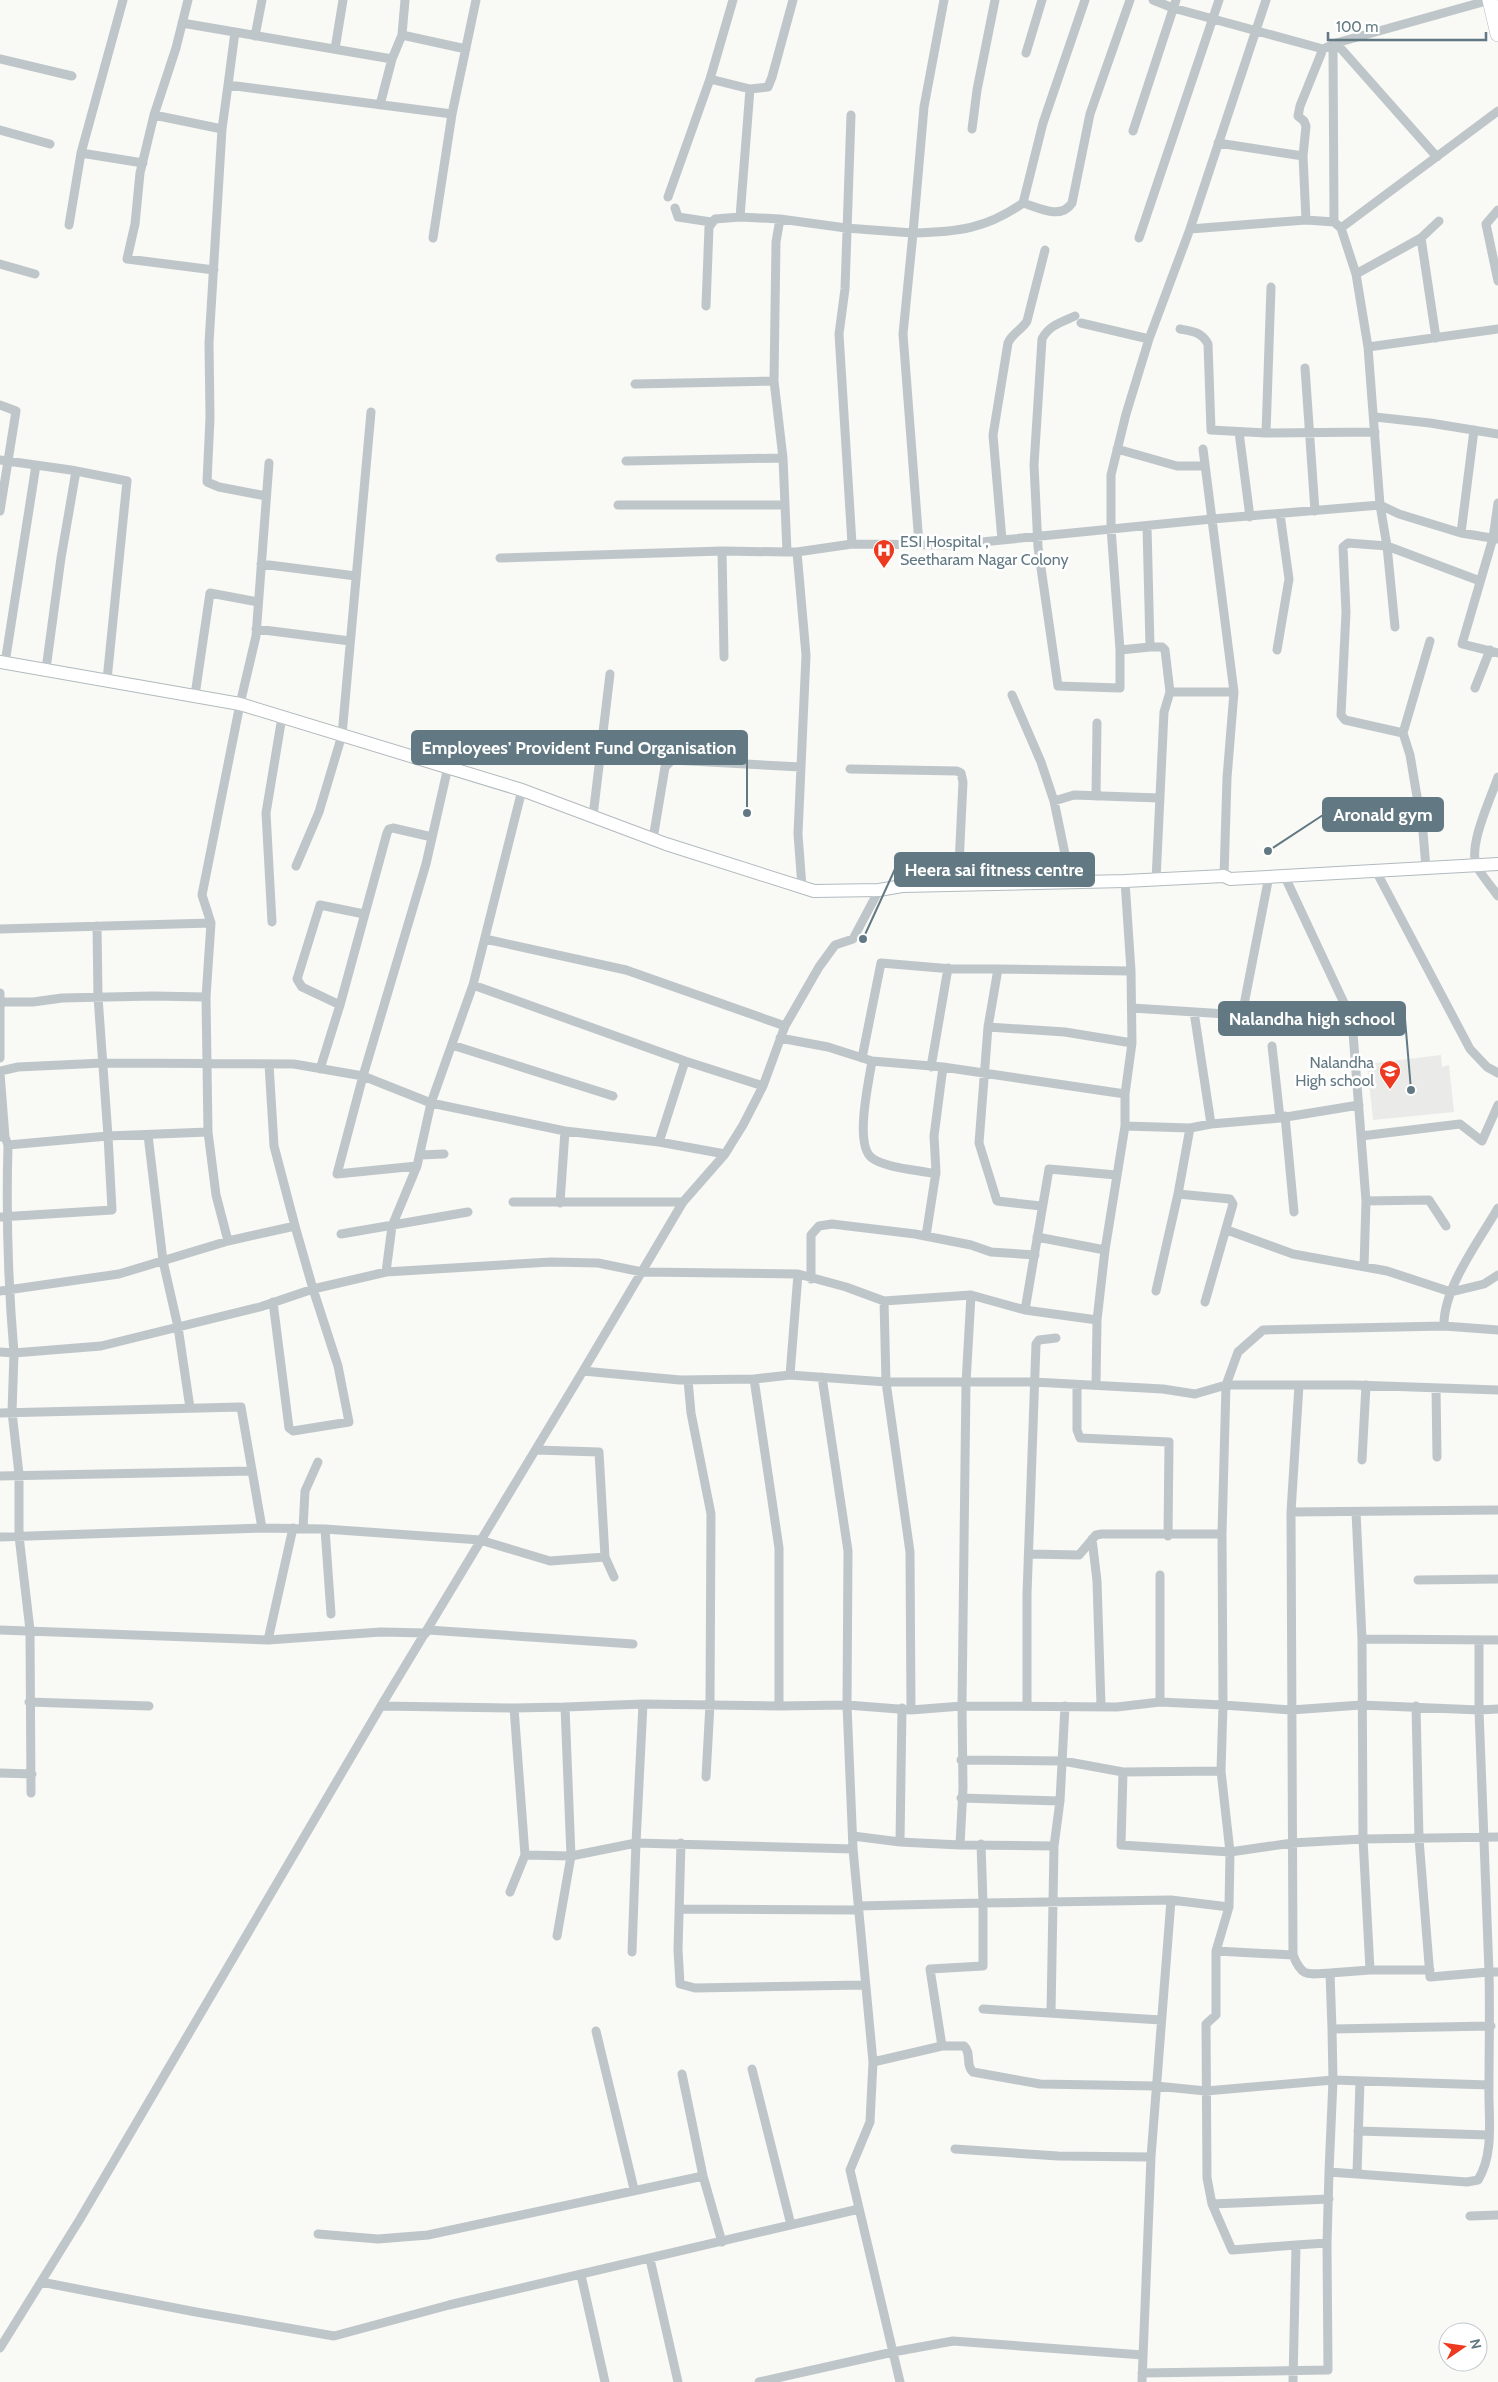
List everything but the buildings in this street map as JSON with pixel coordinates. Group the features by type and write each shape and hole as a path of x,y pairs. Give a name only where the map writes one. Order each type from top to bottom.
{"main road":[{"path":"1490,0 1498,34"}],"street":[{"path":"70,226 81,153 123,0"},
{"path":"188,0 154,114 143,162 135,224 127,260 214,270"},
{"path":"255,36 262,0"},
{"path":"335,49 343,0"},
{"path":"380,105 392,59 402,35 405,0"},
{"path":"433,238 452,114 476,0"},
{"path":"668,197 710,79 734,0"},
{"path":"710,79 750,89 768,87 793,0"},
{"path":"919,544 903,334 924,107 944,0"},
{"path":"972,129 977,90 995,0"},
{"path":"1026,53 1042,0"},
{"path":"706,306 709,228 711,222 715,219 740,217 780,219 846,228 913,233 948,232 981,226 1003,217 1023,203 1042,123 1084,0"},
{"path":"1023,203 1060,212 1068,209 1072,203 1090,114 1130,0"},
{"path":"1153,0 1175,4 1213,18 1323,49 1490,0"},
{"path":"1139,238 1219,0"},
{"path":"1149,339 1078,319 1055,325 1045,332 1042,338 1034,465 1038,535 1058,686 1120,688 1120,650 1111,528 1111,475 1126,414 1149,339 1190,229 1266,0"},
{"path":"1133,131 1175,4"},
{"path":"182,23 392,59"},
{"path":"235,32 222,129 209,343 210,418 207,482 219,487 266,496"},
{"path":"402,35 466,49"},
{"path":"1335,44 1437,157"},
{"path":"1335,44 1338,225 1356,274 1368,347 1375,417 1380,505 1387,546 1394,627"},
{"path":"1306,220 1302,156 1306,126 1304,121 1298,116 1300,106 1323,49"},
{"path":"0,59 72,76"},
{"path":"228,85 452,114"},
{"path":"740,217 750,89"},
{"path":"1190,229 1306,220 1338,225 1437,157 1498,110"},
{"path":"154,114 222,129"},
{"path":"851,116 845,289 839,334 852,544"},
{"path":"0,130 50,144"},
{"path":"1218,143 1302,156"},
{"path":"81,153 143,162"},
{"path":"675,208 678,217 711,222"},
{"path":"1498,210 1486,224 1498,281"},
{"path":"780,219 776,242 774,381 783,458 784,505 806,655 798,834 802,887"},
{"path":"1356,274 1421,238 1439,221"},
{"path":"1421,238 1436,338"},
{"path":"1002,540 993,435 1008,343 1010,337 1022,330 1027,320 1045,250"},
{"path":"0,264 35,274"},
{"path":"1266,433 1271,287"},
{"path":"1180,329 1199,333 1204,336 1208,344 1211,430 1266,433 1309,431 1376,432"},
{"path":"1368,347 1498,329"},
{"path":"1305,368 1315,511"},
{"path":"635,384 774,381"},
{"path":"0,406 16,411 4,461 0,511"},
{"path":"296,866 319,812 342,735 371,412"},
{"path":"1375,417 1498,434"},
{"path":"1461,533 1474,430"},
{"path":"1239,432 1250,517"},
{"path":"1117,449 1177,466 1205,466"},
{"path":"1203,449 1234,692 1227,778 1224,876"},
{"path":"626,461 783,458"},
{"path":"4,461 76,471 128,481 107,680"},
{"path":"228,1241 216,1195 208,1132 206,997 210,923 202,895 256,628 269,463"},
{"path":"36,465 2,662 240,704 522,790 653,839 814,891 879,890 902,886 1125,882 1224,876 1230,879 1268,876 1285,877 1498,864"},
{"path":"46,669 61,558 76,471"},
{"path":"1475,688 1494,651 1462,644 1480,581 1496,539 1498,503"},
{"path":"618,505 784,505"},
{"path":"500,558 722,551 792,552 852,544 952,545 1111,528 1380,505 1399,514 1461,533 1496,539"},
{"path":"1277,650 1289,579 1280,514"},
{"path":"1147,526 1150,647"},
{"path":"1404,732 1342,718 1340,711 1346,612 1343,547 1348,543 1387,546 1480,581"},
{"path":"722,551 724,657"},
{"path":"261,564 356,576"},
{"path":"195,695 210,593 258,602"},
{"path":"256,628 350,641"},
{"path":"1426,868 1423,832 1412,765 1404,732 1430,641"},
{"path":"1120,650 1150,647 1162,647 1164,650 1170,692 1164,712 1156,880"},
{"path":"593,816 610,674"},
{"path":"1170,692 1234,692"},
{"path":"1012,695 1054,801 1071,883"},
{"path":"272,922 266,807 282,717"},
{"path":"1096,723 1096,796"},
{"path":"653,839 665,767 672,760 801,768"},
{"path":"417,1166 338,1174 363,1076 432,837 448,767"},
{"path":"850,769 957,770 961,773 963,782 958,886"},
{"path":"1498,777 1478,828 1475,859 1477,866 1498,896"},
{"path":"386,1272 392,1226 417,1166 432,1103 473,985 522,790"},
{"path":"1054,801 1074,795 1159,798"},
{"path":"320,1069 389,829 432,837"},
{"path":"1376,871 1470,1049 1486,1067 1498,1073"},
{"path":"1132,1008 1242,1015 1268,876"},
{"path":"1285,877 1352,1020 1366,1201 1364,1267"},
{"path":"1096,1385 1097,1320 1104,1250 1125,1126 1125,1094 1132,1043 1131,971 1125,882"},
{"path":"0,2348 80,2218 381,1706 683,1202 724,1154 743,1125 764,1086 780,1038 819,967 835,945 853,939 879,890"},
{"path":"340,1004 302,987 298,976 320,905 364,914"},
{"path":"0,929 210,923"},
{"path":"3,1217 112,1210 98,997 97,926"},
{"path":"485,939 626,970 786,1026"},
{"path":"862,1058 881,963 948,968 1131,971"},
{"path":"931,1067 948,968"},
{"path":"998,969 988,1027 979,1143 996,1199 1000,1202 1041,1206"},
{"path":"473,985 685,1061 764,1086"},
{"path":"0,994 0,1058"},
{"path":"0,1002 33,1002 62,998 98,997 206,997"},
{"path":"1244,1006 1353,1026"},
{"path":"1197,1012 1211,1124"},
{"path":"988,1027 1065,1032 1132,1043"},
{"path":"780,1038 828,1047 872,1061 943,1067 1125,1094"},
{"path":"452,1045 613,1096"},
{"path":"1272,1046 1283,1117 1294,1212"},
{"path":"659,1142 685,1061"},
{"path":"872,1061 863,1134 866,1152 872,1159 885,1164 936,1174"},
{"path":"31,1793 30,1630 19,1536 19,1474 12,1412 14,1353 4,1291 4,1140 0,1072 18,1066 103,1063 206,1062 294,1064 363,1076 432,1103 565,1131 659,1142 724,1154"},
{"path":"269,1064 274,1146 313,1289 338,1366 349,1420 346,1424 290,1430 273,1302"},
{"path":"926,1236 936,1174 934,1136 943,1067"},
{"path":"1125,1126 1190,1128 1211,1124 1283,1117 1359,1105"},
{"path":"1361,1136 1460,1124 1482,1141 1498,1105"},
{"path":"1156,1291 1178,1194 1190,1128"},
{"path":"560,1203 565,1131"},
{"path":"4,1140 208,1132"},
{"path":"148,1135 163,1260 178,1327 190,1408"},
{"path":"420,1155 444,1154"},
{"path":"1025,1310 1035,1255 1041,1206 1049,1169 1116,1175"},
{"path":"1178,1194 1230,1200 1233,1204 1227,1230 1204,1302"},
{"path":"1366,1201 1429,1200 1446,1226"},
{"path":"513,1202 683,1202"},
{"path":"1444,1326 1444,1313 1451,1292 1498,1208"},
{"path":"341,1234 468,1212"},
{"path":"811,1279 811,1235 818,1226 832,1224 926,1236 971,1245 991,1252 1035,1255"},
{"path":"4,1291 119,1274 228,1241 295,1226"},
{"path":"1227,1230 1293,1254 1387,1271 1451,1292 1484,1284 1498,1275"},
{"path":"1037,1237 1104,1250"},
{"path":"0,1352 14,1353 101,1346 273,1302 313,1289 386,1272 551,1262 598,1263 642,1272 798,1274 846,1287 884,1301 971,1296 1025,1310 1097,1320"},
{"path":"790,1374 798,1274"},
{"path":"960,1845 966,1384 971,1296"},
{"path":"884,1301 886,1382 910,1552 900,1842"},
{"path":"1327,2243 1232,2250 1212,2204 1207,2178 1206,2024 1216,2015 1216,1951 1229,1907 1230,1852 1221,1771 1223,1705 1222,1534 1226,1385 1238,1352 1263,1330 1444,1326 1498,1330"},
{"path":"1027,1705 1029,1554 1036,1344 1039,1340 1056,1338"},
{"path":"583,1371 688,1380 754,1379 790,1374 886,1382 966,1384 1034,1382 1163,1389 1195,1394 1226,1385 1366,1385 1498,1390"},
{"path":"822,1376 848,1551 847,1705 852,1850 873,2062 870,2122 850,2170 900,2382"},
{"path":"754,1379 778,1548 778,1706"},
{"path":"688,1380 691,1413 711,1514 710,1704 706,1777"},
{"path":"1077,1385 1077,1430 1080,1438 1169,1442 1168,1536"},
{"path":"1298,1385 1291,1512 1293,1955 1298,1968 1303,1972 1430,1970"},
{"path":"1362,1460 1366,1385"},
{"path":"1436,1388 1437,1457"},
{"path":"0,1413 241,1406 262,1528"},
{"path":"536,1450 600,1452 605,1557 614,1577"},
{"path":"303,1529 305,1491 318,1462"},
{"path":"0,1476 19,1474 252,1472"},
{"path":"1291,1512 1498,1510"},
{"path":"1356,1512 1362,1639 1362,1839 1370,1970"},
{"path":"0,1537 262,1528 325,1529 480,1540 550,1560 605,1557"},
{"path":"268,1640 293,1528"},
{"path":"325,1529 331,1614"},
{"path":"1029,1554 1079,1555 1092,1539 1102,1534 1168,1536 1222,1534"},
{"path":"1092,1539 1097,1581 1100,1706"},
{"path":"1160,1575 1160,1702"},
{"path":"1418,1580 1498,1579"},
{"path":"0,1630 268,1640 381,1632 427,1632 633,1644"},
{"path":"1362,1639 1498,1640"},
{"path":"1329,2172 1467,2182 1478,2180 1485,2164 1493,2120 1489,2085 1494,1972 1479,1710 1479,1640"},
{"path":"29,1702 149,1706"},
{"path":"381,1706 514,1708 710,1704 778,1706 847,1705 906,1709 1027,1705 1117,1707 1160,1702 1291,1710 1361,1705 1479,1710 1498,1709"},
{"path":"632,1952 643,1704"},
{"path":"1051,2013 1054,1846 1060,1801 1065,1706"},
{"path":"1416,1706 1419,1839 1430,1977 1494,1972"},
{"path":"557,1936 571,1856 565,1707"},
{"path":"510,1892 525,1855 514,1708"},
{"path":"961,1760 1063,1762 1123,1772 1221,1771"},
{"path":"1123,1772 1121,1845 1230,1852 1292,1843 1362,1839 1485,1839 1498,1837"},
{"path":"0,1773 32,1774"},
{"path":"961,1798 1060,1801"},
{"path":"853,1836 900,1842 960,1845 1054,1846"},
{"path":"525,1855 571,1856 636,1843 852,1850"},
{"path":"681,1843 678,1950 680,1984 696,1988 864,1985"},
{"path":"942,2046 930,1969 983,1966 981,1844"},
{"path":"680,1909 858,1908 1054,1901 1171,1900 1229,1907"},
{"path":"1171,1900 1151,2157 1142,2377 1328,2370 1327,2243 1332,2080 1330,1973"},
{"path":"1216,1951 1293,1955"},
{"path":"984,2009 1161,2020"},
{"path":"1332,2029 1491,2026"},
{"path":"596,2031 634,2189"},
{"path":"873,2062 942,2046 964,2046 968,2052 969,2066 973,2072 1040,2084 1156,2086 1206,2090 1332,2080 1489,2085"},
{"path":"752,2069 791,2225"},
{"path":"682,2074 703,2176 722,2242"},
{"path":"1356,2173 1360,2081"},
{"path":"1358,2132 1489,2135"},
{"path":"955,2150 1058,2156 1151,2157"},
{"path":"318,2234 378,2239 428,2234 634,2189 703,2176"},
{"path":"1212,2204 1329,2199"},
{"path":"41,2282 334,2336 449,2305 859,2209"},
{"path":"1470,2216 1498,2215"},
{"path":"1293,2382 1296,2245"},
{"path":"650,2259 678,2382"},
{"path":"581,2275 605,2382"},
{"path":"759,2382 893,2352 953,2341 1143,2355"}],"shaded area":[{"name":"Nalandha High school","path":"1441,1055 1442,1067 1449,1065 1454,1112 1373,1120 1367,1064"}],"place":[{"name":"ESI Hospital , Seetharam Nagar Colony","path":"884,569"},
{"name":"Employees' Provident Fund Organisation","path":"747,813"},
{"name":"Aronald gym","path":"1268,851"},
{"name":"Heera sai fitness centre","path":"863,939"},
{"name":"Nalandha High school","path":"1390,1090"},
{"name":"Nalandha high school","path":"1411,1090"}]}
